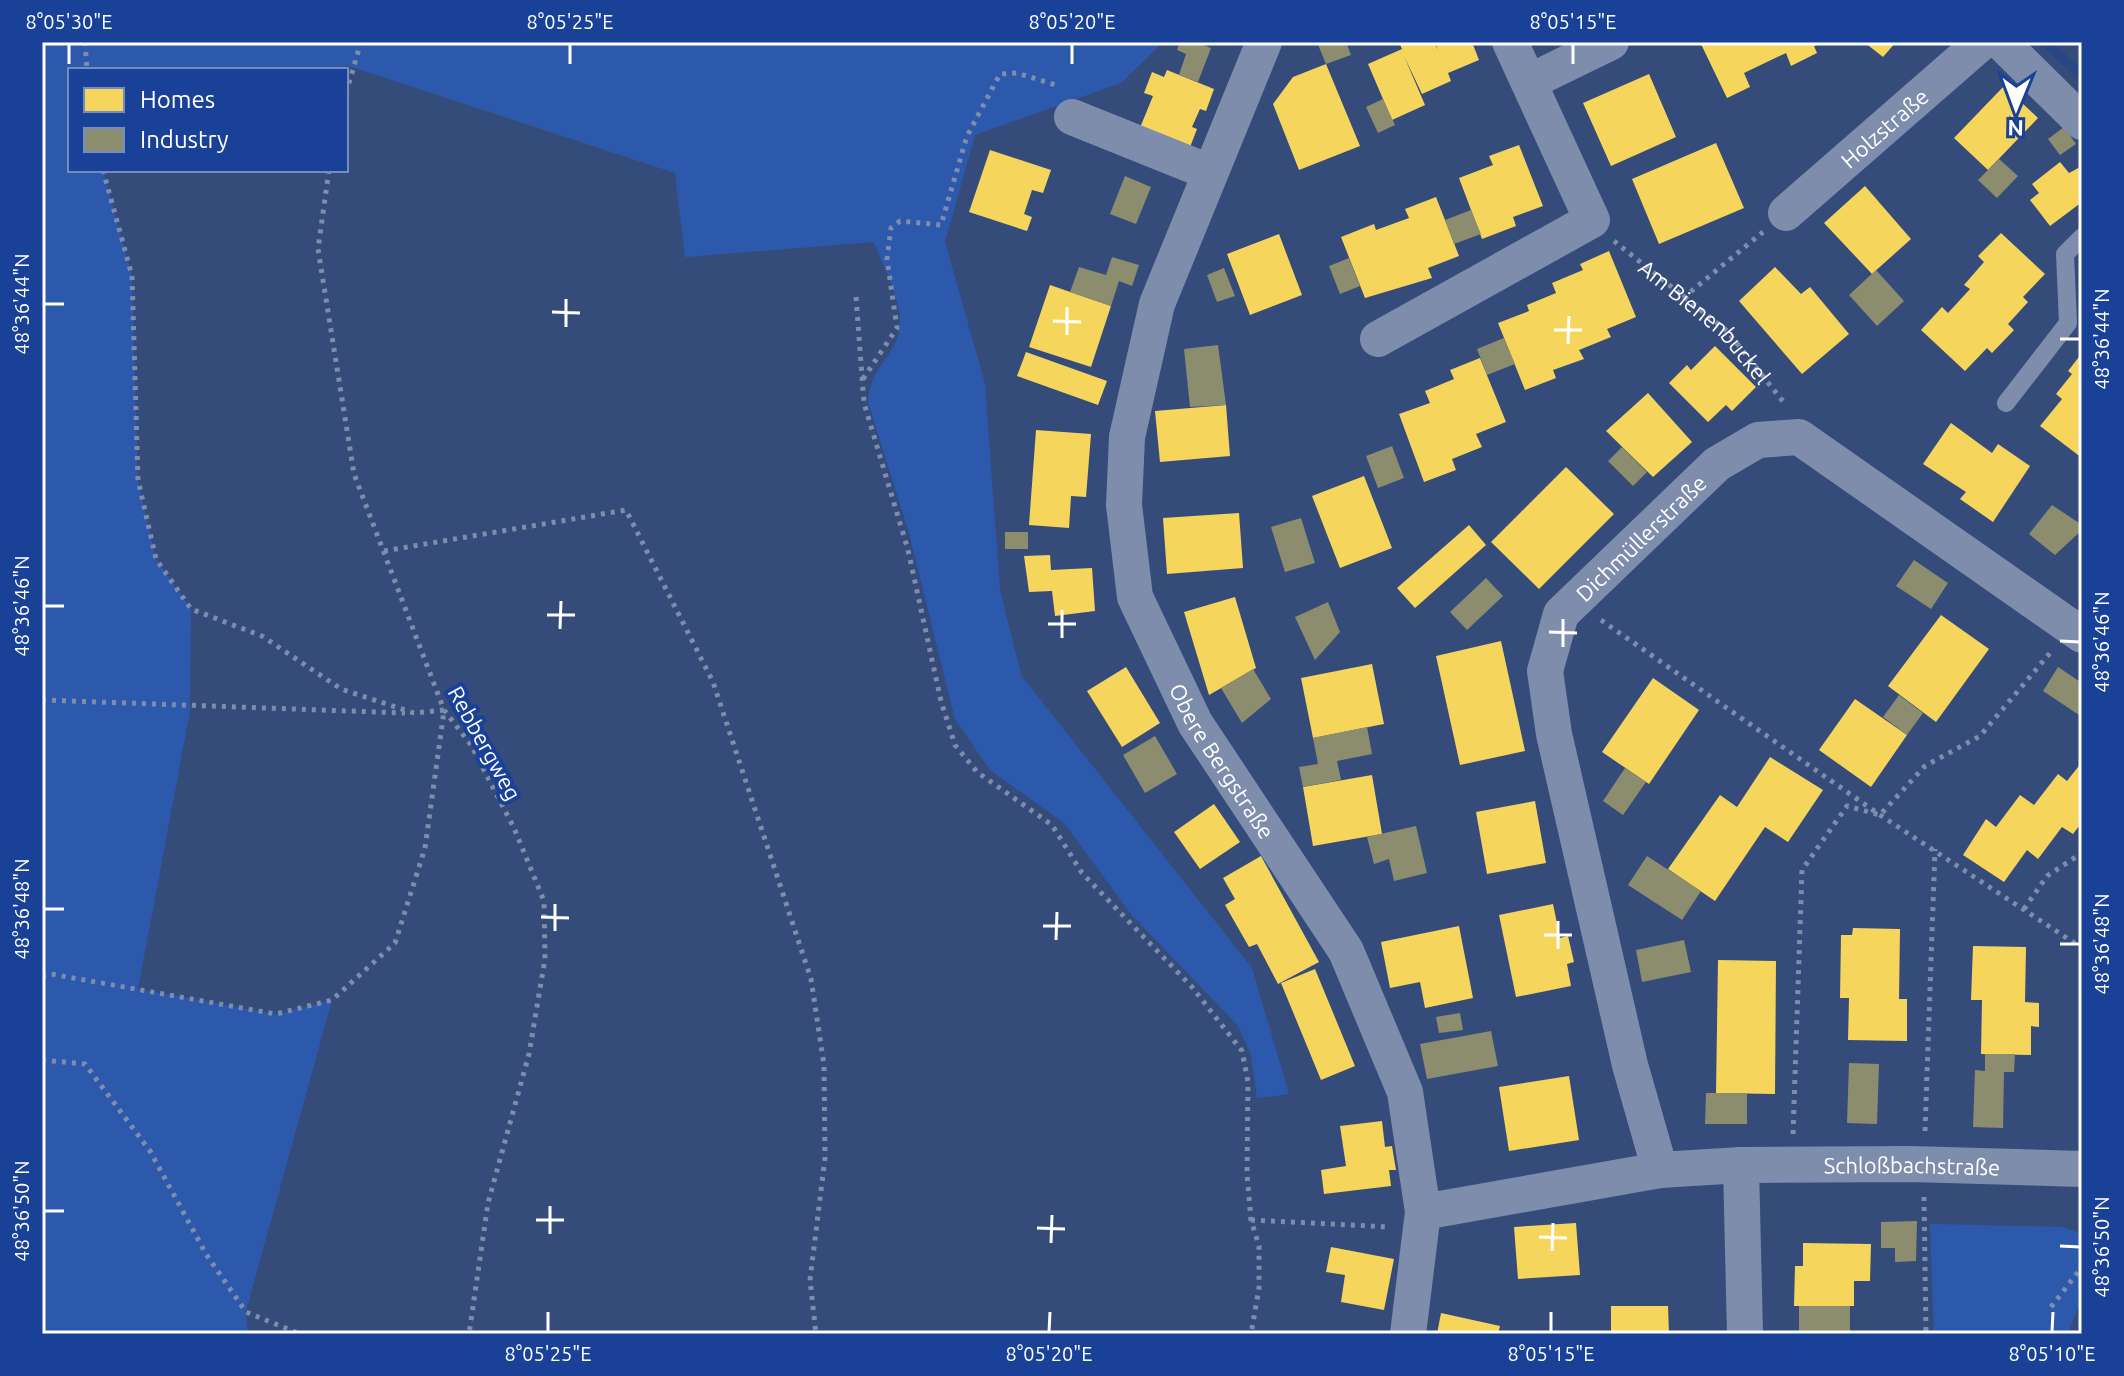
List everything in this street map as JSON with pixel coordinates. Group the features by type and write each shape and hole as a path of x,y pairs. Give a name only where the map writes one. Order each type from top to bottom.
{"street":[{"name":"Obere Bergstraße","path":"1264,42 1157,304 1127,437 1124,505 1135,597 1195,723 1346,951 1405,1092 1422,1221 1408,1334"},
{"path":"1378,339 1592,220 1510,42"},
{"path":"1529,82 1611,42"},
{"name":"Holzstraße","path":"1786,213 1982,42"},
{"path":"2001,42 2082,122"},
{"path":"1072,117 1209,172"},
{"path":"1799,437 2077,631"},
{"name":"Dichmüllerstraße","path":"1660,1170 1630,1065 1554,734 1545,671 1561,614 1717,464 1758,440 1799,437"},
{"name":"Schloßbachstraße","path":"1422,1221 1660,1170 1792,1164 2082,1169"},
{"path":"1741,1165 1745,1334"}],"lane":[{"path":"2006,403 2068,323 2065,254 2082,237"}],"path":[{"path":"85,42 87,68"},
{"path":"348,86 361,42"},
{"path":"862,380 897,328 887,259 891,228 900,221 941,225 967,136 1000,74 1017,73 1077,91 1072,117"},
{"path":"104,172 132,276 138,480 156,559 191,609 262,636 341,689 414,713"},
{"name":"Rebbergweg","path":"329,172 318,249 354,474 444,710 471,745 514,828 544,901 545,959 529,1054 488,1203 469,1334"},
{"path":"1683,298 1786,213"},
{"name":"Am Bienenbuckel","path":"1592,220 1630,258 1727,331 1796,417 1799,437"},
{"path":"856,297 864,403 908,550 941,701 955,745 977,772 1052,825 1056,837 1082,873 1192,987 1242,1051 1248,1082 1246,1146 1251,1220 1259,1246 1259,1288 1251,1334"},
{"path":"384,551 626,510 713,682 811,979 824,1065 825,1158 810,1280 816,1334"},
{"path":"1574,601 1880,815 1935,848 2082,948"},
{"path":"1880,815 1925,766 1980,736 2077,631"},
{"path":"42,700 414,713 444,710 425,848 395,943 332,1000 276,1014 42,976"},
{"path":"1792,1164 1802,870 1847,806 1880,815"},
{"path":"1926,1334 1924,1164 1935,848"},
{"path":"2024,909 2047,876 2082,853"},
{"path":"42,1060 85,1064 150,1151 206,1254 246,1312 300,1334"},
{"path":"1251,1220 1422,1221"},
{"path":"2051,1307 2082,1267"}],"shaded area":[{"path":"42,42 1163,42 1121,83 975,135 945,242 985,384 1000,590 1021,675 1252,968 1289,1094 1257,1098 1251,1055 1238,1026 1131,914 1064,823 990,770 955,719 909,533 868,402 874,379 899,334 900,321 895,294 874,242 685,257 675,173 346,65 345,68 68,68 68,172 104,172 132,276 138,480 156,559 191,609 190,711 138,989 276,1014 332,1000 246,1311 248,1334 42,1334"},
{"path":"1930,1224 2063,1227 2082,1234 2082,1297 2068,1334 1934,1334"}],"building: Homes":[{"path":"1399,42 1434,42 1438,50 1435,42 1472,42 1479,60 1448,73 1451,81 1422,94 1404,56 1425,105 1392,120 1368,64 1402,49"},
{"path":"1700,42 1824,43 1814,46 1817,53 1791,66 1786,53 1744,73 1750,87 1727,98"},
{"path":"1864,42 1896,42 1883,57"},
{"path":"1326,64 1360,146 1299,170 1273,104 1293,77"},
{"path":"1167,70 1214,89 1206,111 1200,109 1192,127 1197,129 1187,155 1137,135 1153,96 1144,93 1152,72 1164,77"},
{"path":"1649,74 1676,137 1611,166 1583,103"},
{"path":"2004,86 2038,118 1988,170 1954,138"},
{"path":"1716,143 1744,208 1659,244 1632,179"},
{"path":"1519,145 1543,206 1513,217 1516,226 1482,239 1459,178 1493,165 1489,156"},
{"path":"990,150 1051,170 1043,193 1032,190 1024,214 1032,217 1027,231 969,212"},
{"path":"2060,162 2069,173 2082,166 2082,202 2050,226 2030,200 2039,193 2032,184"},
{"path":"1865,186 1911,239 1872,274 1824,223"},
{"path":"1436,197 1459,256 1428,268 1432,278 1365,298 1341,237 1374,224 1376,230 1409,218 1405,209"},
{"path":"2001,233 2045,274 2023,297 2028,302 2008,324 2014,330 1992,353 1987,348 1965,371 1921,330 1942,307 1948,313 1970,289 1964,285 1984,262 1978,256"},
{"path":"1279,234 1302,295 1250,315 1227,254"},
{"path":"1609,251 1636,317 1607,329 1611,337 1579,350 1584,359 1553,370 1556,378 1525,390 1498,323 1529,311 1527,305 1556,293 1552,283 1583,270 1580,264"},
{"path":"1775,267 1801,294 1810,287 1849,334 1802,374 1739,301"},
{"path":"1050,285 1111,306 1091,367 1029,347"},
{"path":"1715,346 1756,387 1732,411 1726,405 1708,422 1669,383 1687,365 1691,370"},
{"path":"1026,352 1107,381 1098,405 1017,376"},
{"path":"2082,353 2082,458 2040,426 2062,399 2056,394 2072,374 2068,371"},
{"path":"1480,358 1506,422 1476,434 1482,447 1452,459 1456,470 1424,482 1399,414 1430,403 1425,391 1454,379 1450,370"},
{"path":"1648,393 1692,442 1653,477 1606,431"},
{"path":"1226,405 1230,456 1160,462 1155,411"},
{"path":"1951,423 1992,453 1998,444 2030,466 1993,522 1960,499 1966,492 1923,464"},
{"path":"1036,430 1091,434 1086,497 1071,496 1069,528 1029,525"},
{"path":"1566,467 1614,514 1539,589 1491,542"},
{"path":"1364,476 1392,548 1340,568 1312,496"},
{"path":"1239,513 1243,568 1167,574 1163,518"},
{"path":"1469,525 1486,545 1415,608 1397,588"},
{"path":"1050,555 1051,570 1092,568 1095,611 1055,616 1052,591 1029,592 1024,556"},
{"path":"1235,597 1256,668 1209,695 1184,612"},
{"path":"1941,615 1989,649 1936,722 1888,686"},
{"path":"1501,641 1525,751 1460,765 1436,656"},
{"path":"1372,664 1384,724 1313,738 1301,678"},
{"path":"1126,667 1160,723 1122,747 1087,691"},
{"path":"1653,678 1699,710 1649,784 1602,752"},
{"path":"1855,699 1907,735 1871,787 1819,750"},
{"path":"1770,757 1823,790 1788,842 1765,827 1715,901 1668,869 1720,795 1737,807"},
{"path":"2082,762 2082,822 2073,834 2062,827 2038,859 2027,850 2004,882 1963,855 1986,819 1996,827 2020,795 2034,805 2058,774 2067,781"},
{"path":"1372,775 1382,834 1313,846 1303,787"},
{"path":"1535,801 1546,863 1487,874 1476,812"},
{"path":"1214,804 1240,842 1200,869 1174,832"},
{"path":"1261,856 1319,962 1278,984 1257,944 1249,947 1225,905 1235,899 1223,878"},
{"path":"1553,904 1560,938 1568,936 1574,962 1567,964 1571,986 1516,997 1499,915"},
{"path":"1459,926 1473,998 1425,1008 1420,982 1390,988 1381,942"},
{"path":"1853,928 1900,929 1899,999 1907,999 1907,1041 1848,1040 1849,998 1840,998 1841,935 1852,935"},
{"path":"1973,946 2026,947 2025,1002 2039,1003 2039,1027 2031,1026 2031,1055 1981,1054 1982,1000 1971,1000"},
{"path":"1718,960 1776,961 1775,1094 1716,1093"},
{"path":"1315,969 1355,1066 1321,1080 1281,983"},
{"path":"1569,1076 1579,1140 1509,1151 1499,1087"},
{"path":"1382,1121 1385,1147 1392,1146 1396,1170 1389,1170 1391,1186 1324,1194 1321,1170 1346,1166 1340,1126"},
{"path":"1576,1223 1580,1275 1518,1279 1514,1227"},
{"path":"1803,1243 1871,1244 1870,1281 1854,1281 1854,1306 1794,1306 1795,1266 1803,1266"},
{"path":"1331,1247 1394,1259 1384,1310 1341,1302 1345,1275 1326,1272"},
{"path":"1611,1306 1668,1306 1669,1334 1611,1334"},
{"path":"1441,1313 1500,1326 1498,1334 1437,1334"}],"building: Industry":[{"path":"1180,42 1195,42 1211,48 1198,82 1179,75 1186,54 1177,50"},
{"path":"1317,42 1346,42 1351,55 1326,64"},
{"path":"1383,99 1395,125 1378,133 1366,107"},
{"path":"2064,127 2076,144 2060,155 2048,139"},
{"path":"1999,159 2018,176 1997,198 1978,180"},
{"path":"1125,176 1151,187 1136,224 1110,214"},
{"path":"1471,210 1481,234 1454,244 1445,220"},
{"path":"1112,257 1139,265 1132,286 1119,281 1111,306 1070,292 1079,267 1106,275"},
{"path":"1349,258 1360,286 1340,294 1329,266"},
{"path":"1224,268 1235,296 1217,302 1207,275"},
{"path":"1876,270 1904,301 1877,326 1849,295"},
{"path":"1504,338 1515,364 1487,375 1477,349"},
{"path":"1218,345 1226,405 1190,407 1184,349"},
{"path":"1392,446 1404,478 1378,488 1366,456"},
{"path":"1622,447 1647,472 1633,486 1608,461"},
{"path":"2052,505 2082,525 2082,530 2055,555 2029,534"},
{"path":"1301,518 1315,563 1285,572 1271,527"},
{"path":"1005,532 1028,532 1028,549 1005,549"},
{"path":"1914,560 1948,583 1931,609 1896,586"},
{"path":"1486,578 1503,596 1467,630 1450,612"},
{"path":"1328,602 1340,632 1315,660 1295,617"},
{"path":"2058,667 2082,683 2082,717 2043,691"},
{"path":"1253,669 1271,699 1242,723 1221,688"},
{"path":"1899,695 1923,713 1907,735 1883,717"},
{"path":"1367,727 1372,754 1337,761 1341,780 1303,787 1299,767 1318,764 1313,738"},
{"path":"1155,736 1177,774 1145,793 1123,755"},
{"path":"1625,768 1646,782 1623,815 1603,801"},
{"path":"1416,826 1427,873 1394,881 1389,859 1374,864 1367,837"},
{"path":"1647,856 1701,891 1682,920 1628,885"},
{"path":"1684,940 1691,972 1642,982 1636,950"},
{"path":"1460,1013 1463,1030 1439,1033 1436,1017"},
{"path":"1491,1031 1498,1066 1427,1079 1420,1044"},
{"path":"1985,1054 2015,1054 2014,1072 2004,1072 2003,1128 1973,1127 1975,1070 1985,1071"},
{"path":"1849,1063 1879,1064 1877,1124 1847,1123"},
{"path":"1706,1093 1747,1093 1747,1124 1705,1124"},
{"path":"1917,1221 1916,1261 1895,1262 1895,1248 1881,1248 1881,1222"},
{"path":"1799,1306 1850,1306 1850,1332 1799,1332"}],"waterway":[{"path":"2044,42 2082,75"}]}
